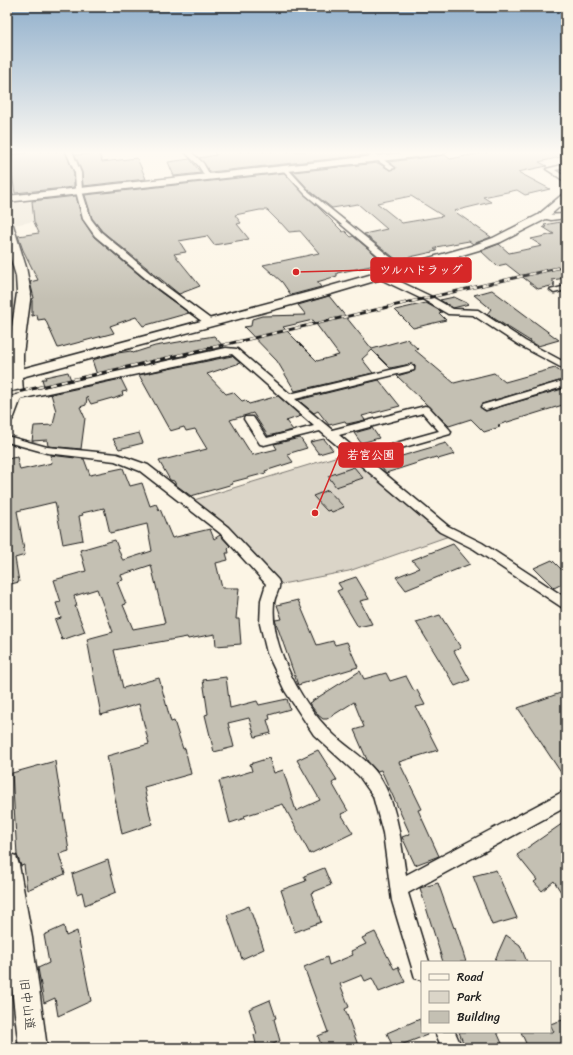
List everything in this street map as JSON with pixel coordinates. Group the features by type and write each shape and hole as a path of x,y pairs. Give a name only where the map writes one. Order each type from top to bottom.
{"main road":[{"path":"11,376 381,276 482,245 542,217 561,200"},
{"path":"7,225 23,277 24,292 11,376 16,393 7,417"},
{"name":"旧中山道","path":"7,865 19,938 33,1048"}],"street":[{"path":"81,200 87,219 98,234 160,286 210,322"},
{"path":"316,200 402,270"},
{"path":"542,217 550,218 566,216"},
{"path":"381,276 427,298 451,312 475,312 522,343 566,368"},
{"path":"554,290 566,288"},
{"path":"14,398 226,351 234,351 444,529 478,546 566,605"},
{"path":"289,397 411,368"},
{"path":"486,407 566,383"},
{"path":"248,419 264,442 425,409 446,432 358,457"},
{"path":"7,439 47,450 117,458 144,468 224,530 273,583 273,590 268,600 267,624 273,648 303,710 323,735 369,775 380,793 386,811 399,888 421,966"},
{"path":"399,888 566,798"},
{"path":"445,1033 452,1048"}],"shaded area":[{"path":"45,200 77,200 82,213 13,225 9,204"}],"green space":[{"path":"348,453 449,536 349,571 282,584 225,527 194,500"}],"building":[{"path":"77,200 82,219 94,237 156,289 189,313 143,326 136,317 110,326 114,333 58,348 45,319 38,320 37,315 32,316 32,299 34,298 30,282 38,280 23,250 18,236 39,233 34,222 32,201"},
{"path":"87,200 311,200 343,232 345,231 351,237 353,236 385,263 337,273 337,276 317,282 321,287 291,295 282,282 263,265 319,253 300,231 289,232 267,210 260,210 235,215 241,223 237,224 249,239 214,245 207,236 179,241 186,252 174,254 200,286 179,294 102,231 92,218"},
{"path":"322,200 390,200 377,203 402,223 443,216 418,200 488,200 491,202 454,211 491,237 473,244 469,241 436,247 437,249 434,249 437,251 397,260 364,234 387,229 358,204 332,208"},
{"path":"566,221 566,278 551,280 555,283 553,284 555,285 538,289 506,264 497,266 481,251 499,244 509,253 542,246 531,239 554,234 543,227 546,227 544,225"},
{"path":"492,290 559,340 538,346 487,314 491,309 474,295"},
{"path":"329,296 372,349 407,339 418,349 415,350 454,383 494,373 505,382 555,368 566,376 566,379 482,404 480,407 485,411 566,388 566,404 498,425 500,427 484,432 471,419 449,426 397,376 414,371 415,365 411,364 390,368 372,350 362,359 373,373 295,391 277,361 244,327 251,326 252,319 262,316 306,315 298,305","holes":["313,320 339,355 317,361 283,327"]},
{"path":"454,297 469,304 453,308 440,300"},
{"path":"426,303 442,312 439,313 446,320 413,328 395,310"},
{"path":"214,336 224,347 97,375 92,360 118,353 131,351 133,353 155,346"},
{"path":"232,356 240,363 207,374 226,394 233,392 242,401 245,400 249,404 278,396 301,416 286,421 293,430 268,436 253,413 230,420 252,455 277,449 274,444 300,438 307,448 287,454 293,462 265,471 266,473 232,482 233,484 191,496 176,485 174,481 170,480 159,461 207,449 195,429 186,431 184,427 170,431 139,375"},
{"path":"68,372 71,380 44,386 42,379 46,379 45,377"},
{"path":"121,379 127,391 122,392 123,395 113,399 91,404 87,397 86,405 80,407 85,418 81,449 48,446 47,440 32,441 34,426 53,425 56,411 51,394"},
{"path":"379,380 400,406 362,416 365,420 347,424 345,421 329,425 318,411 314,413 298,400"},
{"path":"372,428 379,438 361,443 354,433"},
{"path":"139,433 143,443 119,449 113,439"},
{"path":"324,439 333,450 319,454 310,442"},
{"path":"446,443 455,454 438,459 436,457 386,473 378,463"},
{"path":"50,455 84,459 90,475 123,468 130,486 142,483 150,506 156,504 159,510 160,509 172,538 210,529 214,539 220,535 230,546 228,548 229,553 226,553 228,560 216,563 222,588 239,588 236,619 239,619 241,644 216,646 215,634 188,639 187,637 114,650 123,688 159,678 171,722 174,721 183,749 185,748 191,774 144,787 152,824 122,834 107,756 149,744 139,704 101,715 87,639 113,632 97,589 74,596 77,606 75,606 85,632 62,640 55,620 61,618 56,603 61,602 54,580 86,571 80,550 115,540 122,559 124,560 152,551 147,524 110,533 104,508 82,513 83,515 79,516 83,540 63,544 55,502 17,511 25,555 15,558 19,582 7,585 7,548 10,548 7,536 7,491 10,491 7,459 17,457 20,470 52,463","holes":["151,565 165,623 133,629 123,605 126,604 117,582 123,580 121,575"]},
{"path":"354,467 363,478 336,487 328,476"},
{"path":"328,490 344,507 332,512 330,510 327,511 313,496"},
{"path":"453,544 470,564 406,590 396,577 419,568 412,560"},
{"path":"552,560 566,574 566,582 554,588 534,568"},
{"path":"356,577 369,599 360,601 372,624 358,627 337,591 342,589 338,583"},
{"path":"298,600 317,645 333,641 335,645 347,642 358,667 298,685 275,620 282,619 277,605"},
{"path":"440,615 461,648 454,651 470,680 455,686 416,622"},
{"path":"360,671 364,679 386,673 390,681 406,676 414,691 417,690 425,705 416,707 438,750 399,762 422,809 418,810 439,856 415,865 402,837 410,834 381,770 377,771 368,762 354,730 364,727 354,702 327,719 323,719 318,715 309,703"},
{"path":"226,677 230,708 257,701 259,705 287,699 290,709 269,715 270,719 267,720 271,733 255,737 249,718 228,723 234,747 214,752 205,715 208,714 203,680"},
{"path":"566,691 566,780 518,708"},
{"path":"318,750 337,780 332,783 348,811 341,814 353,833 310,854 283,804 244,816 245,818 230,823 219,781 252,771 250,764 269,758 274,773 283,770 296,811 320,800 297,760"},
{"path":"55,761 69,851 59,854 65,874 27,890 24,865 21,866 17,855 12,773"},
{"path":"566,821 566,900 554,881 542,891 534,882 537,880 517,855"},
{"path":"108,860 116,892 85,905 82,892 77,894 72,874"},
{"path":"324,868 331,885 311,893 321,922 295,932 281,890 306,881 304,876"},
{"path":"496,870 517,918 492,925 473,876"},
{"path":"438,883 454,928 455,927 466,961 443,961 420,888"},
{"path":"249,906 264,949 242,959 227,915"},
{"path":"64,926 66,936 77,931 91,1001 58,1016 55,998 44,1003 38,968 49,963 44,935"},
{"path":"375,932 394,969 398,967 405,982 379,992 372,978 365,981 362,975 340,984 349,1007 345,1009 359,1048 322,1048 318,1036 328,1032 304,967 327,957 329,965 353,955 351,951 366,944 362,938"},
{"path":"506,935 520,945 527,961 494,961"},
{"path":"270,1000 276,1018 274,1019 280,1041 264,1048 257,1048 254,1035 257,1034 249,1009"},
{"path":"420,1019 421,1033 426,1033 427,1035 393,1048 387,1033"},
{"path":"566,1019 566,1048 528,1048 521,1033 551,1033 554,1032 551,1024"},
{"path":"459,1033 497,1033 504,1048 465,1048"}],"railway":[{"path":"16,393 566,266"},
{"path":"7,395 16,393"}],"place":[{"name":"ツルハドラッグ","path":"296,272"},
{"name":"若宮公園","path":"315,513"}]}
